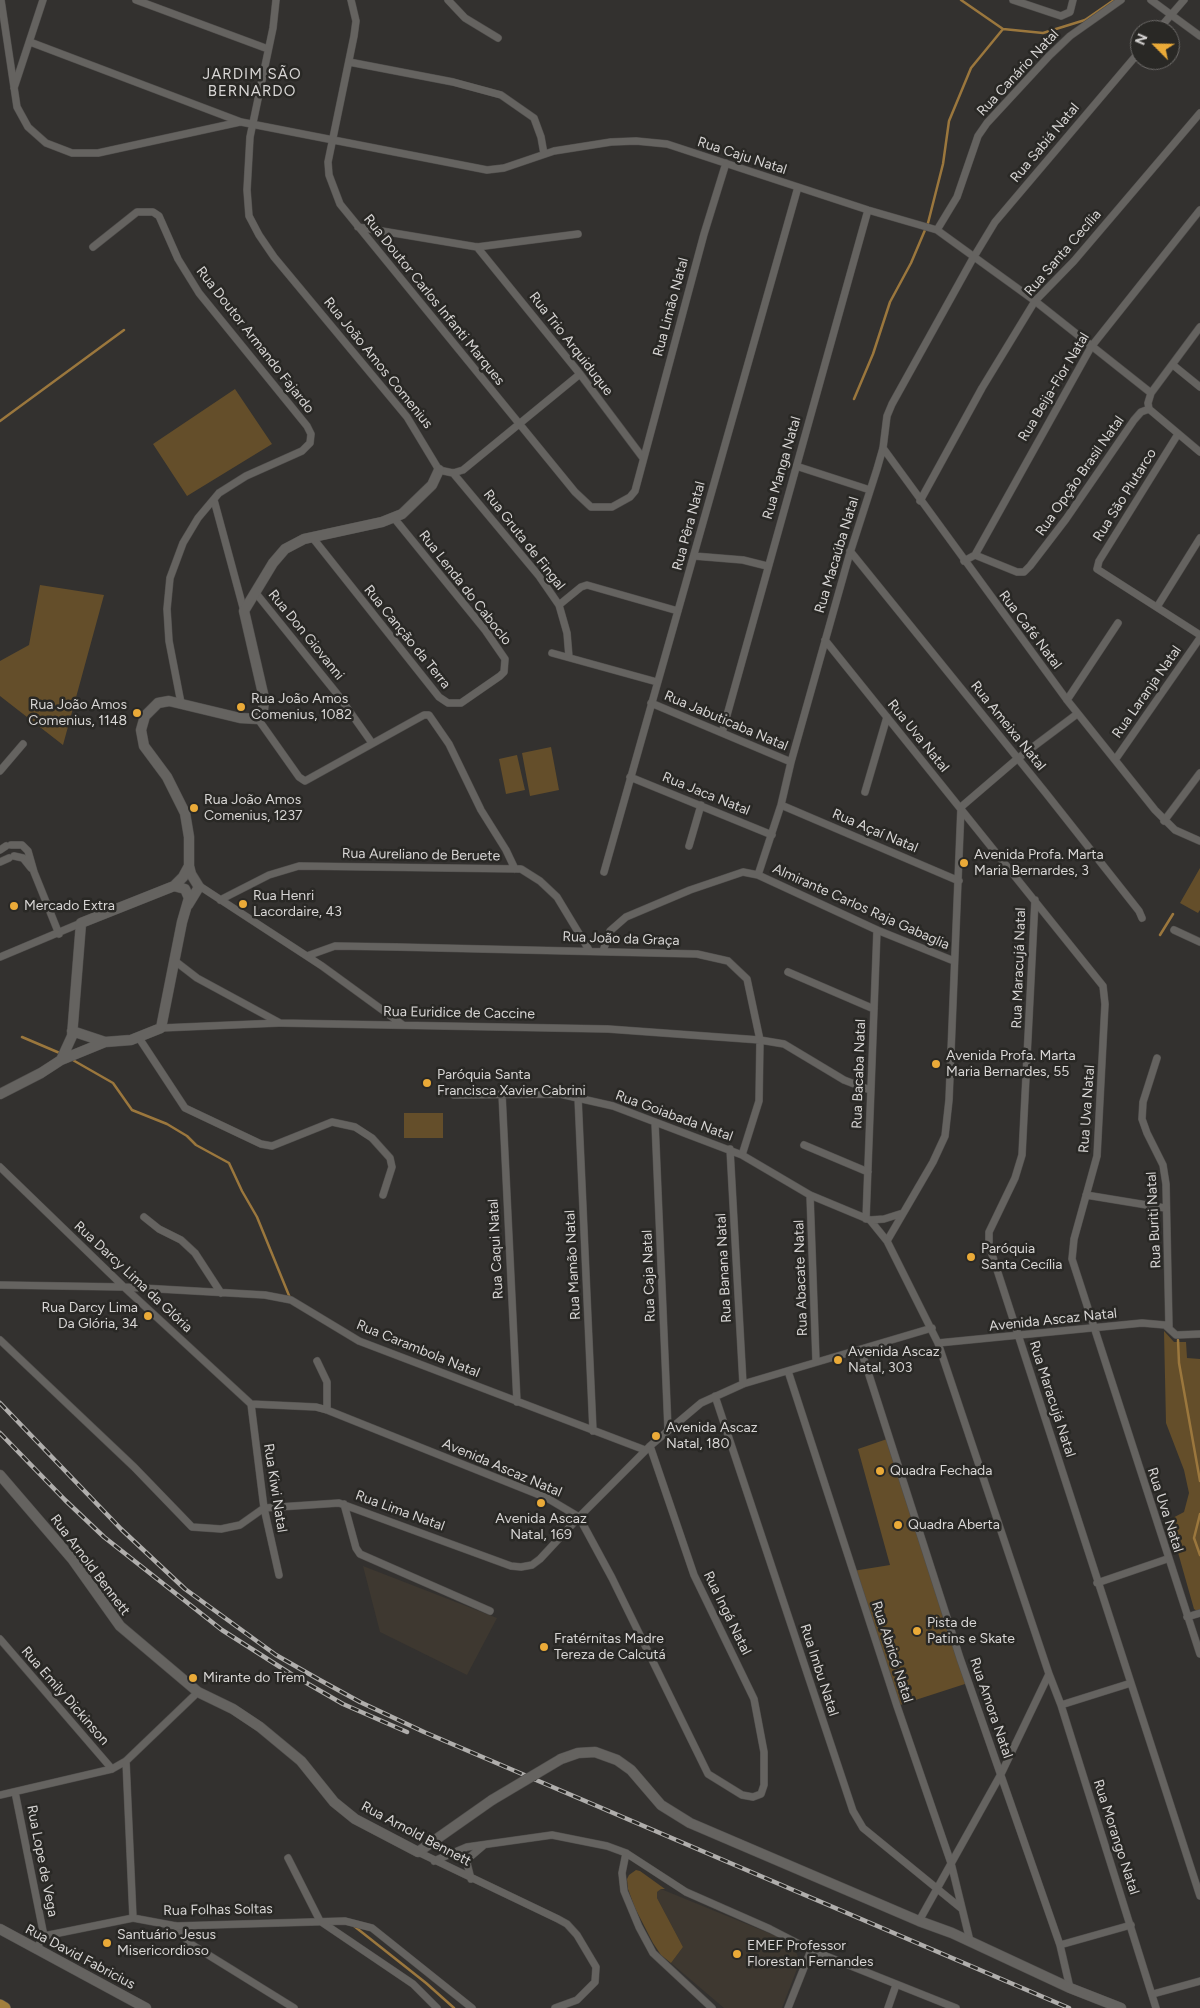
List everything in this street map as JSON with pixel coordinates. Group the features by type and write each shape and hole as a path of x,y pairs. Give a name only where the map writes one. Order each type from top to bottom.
{"main road":[{"path":"0,2005 6,2008"}],"street":[{"path":"2,0 17,108 35,135 59,150 72,153 98,153 241,122"},
{"path":"13,90 43,0"},
{"path":"136,0 268,49"},
{"name":"Rua João Amos Comenius","path":"276,0 275,16 248,150 247,190 249,216 252,225 274,257 407,417 439,470"},
{"name":"Rua Doutor Carlos Infanti Marques","path":"351,0 356,21 332,138 329,175 340,204 579,497 588,505 595,508 612,508 630,497 638,482 644,458"},
{"path":"448,0 465,18 498,38"},
{"path":"1012,0 1061,16 1070,12 1073,0"},
{"name":"Rua Canário Natal","path":"936,230 957,197 978,136 987,123 1048,56 1070,36 1122,0"},
{"path":"1150,0 1200,36"},
{"path":"1167,20 1184,0"},
{"path":"30,42 241,122"},
{"path":"349,62 453,82 501,95 534,118 541,137 544,154"},
{"name":"Rua Sabiá Natal","path":"974,256 995,222 1130,63"},
{"name":"Rua Santa Cecília","path":"920,501 982,388 1035,301 1074,261 1200,113"},
{"name":"Rua Caju Natal","path":"241,122 332,138 487,170 504,168 544,154 611,142 636,141 667,144 868,210 936,230"},
{"name":"Rua Limão Natal","path":"644,458 704,234 726,163"},
{"name":"Rua Pêra Natal","path":"604,872 798,187"},
{"name":"Rua Manga Natal","path":"722,733 767,566 868,210"},
{"name":"Rua Beija-Flor Natal","path":"975,555 1091,347 1200,210"},
{"name":"Rua Doutor Armando Fajardo","path":"93,247 137,212 153,212 159,216 178,260 199,293 310,431 310,443 302,451 246,476 226,488 198,518 176,559 168,592 169,641 181,703"},
{"path":"358,227 477,247 578,234"},
{"path":"936,230 1035,301 1151,394"},
{"name":"Rua Trio Arquiduque","path":"477,247 580,374 644,458"},
{"name":"Rua Macaúba Natal","path":"758,875 781,805 791,762 850,551 883,448 887,416 974,256"},
{"path":"1200,327 1151,394 1148,404 1149,409 1200,452"},
{"path":"1173,365 1200,387"},
{"path":"244,611 278,555 294,543 394,518 411,508 432,485 439,470 453,473 463,470 580,374"},
{"name":"Rua Opção Brasil Natal","path":"975,555 1008,570 1024,572 1061,526 1134,420 1141,412 1149,409"},
{"name":"Rua São Plutarco","path":"1157,607 1098,570 1099,561 1178,434"},
{"name":"Rua Café Natal","path":"883,448 1077,714 1164,821 1175,830 1200,841"},
{"path":"796,466 870,490"},
{"name":"Rua Gruta de Fingal","path":"453,473 539,576 559,605 567,633 569,657"},
{"path":"214,500 244,611 264,698 263,710 258,719"},
{"name":"Rua Lenda do Caboclo","path":"394,518 496,645 505,659 504,672 500,676"},
{"name":"Rua Canção da Terra","path":"312,537 383,629 444,701 452,704 461,703 500,676"},
{"path":"1200,538 1157,607 1200,636"},
{"name":"Rua Ameixa Natal","path":"850,551 1139,911 1142,918"},
{"path":"964,561 975,555"},
{"path":"694,556 743,560 767,566"},
{"path":"559,605 584,585 678,611"},
{"name":"Rua Don Giovanni","path":"255,592 338,695 372,743"},
{"path":"1067,700 1118,623"},
{"name":"Rua Laranja Natal","path":"1115,760 1200,636"},
{"name":"Rua Uva Natal","path":"825,640 1101,983 1104,993 1097,1156 1074,1239 1072,1259 1167,1559 1200,1654"},
{"path":"552,653 657,682"},
{"path":"188,906 198,891 192,880 189,866 189,836 185,813 166,777 144,746 141,730 145,716 158,703 169,701 240,718 258,719"},
{"name":"Rua Jabuticaba Natal","path":"651,703 791,762"},
{"path":"888,1240 934,1162 945,1136 949,1100 961,807 1017,759 1077,714"},
{"path":"258,719 300,779 308,781 424,715 431,717 454,755 481,810 506,850 515,869"},
{"path":"865,792 887,717"},
{"path":"0,771 23,744"},
{"path":"1164,821 1200,772"},
{"name":"Rua Jaca Natal","path":"630,777 772,835"},
{"path":"689,846 701,805"},
{"name":"Rua Açaí Natal","path":"781,805 959,881"},
{"path":"6,847 26,847 58,934"},
{"path":"0,862 12,857 24,858 34,872"},
{"name":"Rua Aureliano de Beruete","path":"220,900 261,879 292,867 515,869 531,874 557,897 589,950"},
{"path":"602,951 610,931 626,917 734,874 750,872 758,875"},
{"name":"Almirante Carlos Raja Gabaglia","path":"758,875 877,930 954,961"},
{"path":"0,957 192,880"},
{"path":"192,880 307,956 403,1025"},
{"path":"161,1028 189,898 187,891 174,886"},
{"name":"Rua Maracujá Natal","path":"1035,900 1022,1155 1015,1178 988,1237 993,1260 1200,1896"},
{"path":"61,1060 72,1031 82,923"},
{"name":"Rua Bacaba Natal","path":"868,1220 870,1090 877,930"},
{"path":"1174,930 1200,942"},
{"name":"Rua João da Graça","path":"307,956 335,946 589,950 697,954 728,961 748,979 760,1040 759,1101 742,1155"},
{"name":"Rua Euridice de Caccine","path":"175,961 197,978 280,1023 608,1029 760,1040 784,1044 844,1080 870,1090"},
{"path":"788,972 874,1009"},
{"path":"0,1094 41,1073 61,1060 105,1042 139,1038 161,1028 280,1023"},
{"path":"72,1031 105,1042"},
{"path":"139,1038 185,1108 261,1144 272,1146 332,1122 355,1127 372,1138 390,1158 392,1167 383,1195"},
{"name":"Rua Buriti Natal","path":"1157,1058 1143,1102 1142,1119 1163,1165 1166,1184 1169,1328"},
{"name":"Rua Goiabada Natal","path":"454,1095 537,1093 578,1098 613,1106 742,1155 810,1195 868,1220 888,1240 938,1343"},
{"name":"Rua Caqui Natal","path":"502,1094 516,1402"},
{"name":"Rua Mamão Natal","path":"578,1098 593,1431"},
{"name":"Rua Caja Natal","path":"655,1122 668,1429"},
{"path":"804,1145 868,1172"},
{"name":"Rua Banana Natal","path":"730,1149 742,1384"},
{"name":"Rua Darcy Lima da Glória","path":"0,1167 124,1287 251,1404"},
{"name":"Rua Abacate Natal","path":"810,1195 816,1361"},
{"path":"1086,1195 1165,1208"},
{"path":"868,1220 884,1219 903,1213"},
{"path":"144,1217 159,1229 181,1240 188,1246 222,1293"},
{"name":"Rua Carambola Natal","path":"0,1285 124,1287 265,1295 291,1300 359,1341 593,1431 648,1448"},
{"name":"Avenida Ascaz Natal","path":"938,1343 1158,1323 1176,1334 1200,1334"},
{"path":"579,1517 668,1429 701,1403 742,1384 932,1328"},
{"path":"0,1340 134,1467 192,1526 221,1529 240,1525 264,1508"},
{"name":"Rua Morango Natal","path":"938,1343 1048,1674 1061,1705 1154,1994 1156,2008"},
{"name":"Rua Amora Natal","path":"861,1350 1000,1774 1011,1800 1060,1945 1070,1988"},
{"path":"317,1361 327,1382 327,1410"},
{"name":"Rua Abricó Natal","path":"788,1371 897,1706 951,1862 970,1941"},
{"name":"Rua Imbu Natal","path":"715,1396 853,1811 863,1828 962,1909"},
{"name":"Avenida Ascaz Natal","path":"251,1404 327,1410 547,1498 579,1517"},
{"name":"Rua Kiwi Natal","path":"251,1404 264,1508 279,1575"},
{"name":"Rua Ingá Natal","path":"579,1517 708,1774 742,1795 753,1797 761,1794 764,1785 764,1752 754,1699 694,1575 648,1448"},
{"name":"Rua Arnold Bennett","path":"0,1475 73,1560 120,1626 198,1692 233,1709 302,1762 334,1802 355,1819 434,1861 567,1924 591,1956 596,1967 595,1982 577,2000 555,2008"},
{"path":"344,1504 356,1548 360,1554 490,1610"},
{"name":"Rua Lima Natal","path":"264,1508 344,1504 511,1566 521,1567 532,1565 540,1559 579,1517"},
{"path":"1097,1583 1167,1559"},
{"path":"1188,1616 1200,1613"},
{"name":"Rua Emily Dickinson","path":"0,1639 112,1769"},
{"path":"919,1921 1000,1774 1048,1674"},
{"path":"1061,1705 1131,1683"},
{"path":"0,1794 112,1769 126,1761 198,1692"},
{"path":"418,1852 492,1800 561,1759 578,1753 595,1752 617,1760 631,1770 651,1795 675,1816 970,1941 1070,1988 1121,2008"},
{"path":"126,1761 133,1918"},
{"name":"Rua Lope de Vega","path":"15,1792 44,1936"},
{"path":"434,1861 467,1846 552,1835 586,1840 626,1853 686,1892 770,1929 810,1950 956,2008"},
{"path":"471,1879 467,1863 470,1856 484,1845"},
{"path":"626,1853 622,1873 624,1891 650,1947 665,1966 712,2008"},
{"path":"288,1858 320,1921 413,1984 438,2008"},
{"name":"Rua Folhas Soltas","path":"44,1936 133,1918 176,1926 345,1921 372,1928 472,2008"},
{"path":"1060,1945 1131,1925"},
{"path":"176,1926 189,1943 294,2008"},
{"name":"Rua David Fabricius","path":"0,1929 146,2008"},
{"path":"36,1949 44,1936"},
{"path":"788,2008 810,1950"},
{"path":"1154,1994 1200,1981"},
{"path":"888,2008 896,1984"}],"shaded area":[{"path":"235,389 272,444 187,496 153,444"},
{"path":"40,585 104,595 63,745 0,696 0,661 29,645"},
{"path":"551,747 559,790 530,796 522,753"},
{"path":"517,755 525,790 506,794 499,759"},
{"path":"1200,868 1200,910 1198,913 1180,903"},
{"path":"404,1113 443,1113 443,1138 404,1138"},
{"path":"1164,1331 1174,1342 1186,1342 1187,1358 1200,1359 1200,1610 1197,1611 1194,1609 1177,1549 1170,1541 1165,1522 1184,1512 1189,1493 1184,1470 1166,1423"},
{"path":"890,1438 968,1683 897,1706 853,1571 890,1565 858,1449"},
{"path":"363,1566 497,1618 467,1675 380,1632"},
{"path":"636,1870 665,1889 657,1892 657,1898 683,1947 671,1963 661,1955 653,1943 635,1908 628,1889 627,1879"},
{"name":"EMEF Professor Florestan Fernandes","path":"661,1889 776,1936 794,1948 800,1961 782,2008 724,2008 671,1963 683,1947 657,1898 657,1892"}],"waterway":[{"path":"961,0 1003,29 1043,33 1085,20 1114,0"},
{"path":"854,399 873,354 890,302 911,263 928,223 943,164 949,121 971,68 1003,29"},
{"path":"0,421 124,330"},
{"path":"1160,935 1173,914"},
{"path":"22,1037 62,1054"},
{"path":"71,1059 113,1083 132,1110 167,1124 187,1136 196,1145 229,1163 257,1217 290,1298"},
{"path":"1178,1340 1179,1363 1200,1481"},
{"path":"1200,1514 1194,1538 1200,1555"},
{"path":"354,1926 426,1983 454,2008"}],"railway":[{"path":"0,1403 121,1529 185,1589 276,1655 318,1679 360,1702 424,1732 1069,2008"},
{"path":"0,1433 104,1537 222,1630 291,1674 343,1704 407,1732"}],"place":[{"name":"Rua João Amos Comenius, 1082","path":"241,707"},
{"name":"Rua João Amos Comenius, 1148","path":"137,713"},
{"name":"Rua João Amos Comenius, 1237","path":"194,808"},
{"name":"Avenida Profa. Marta Maria Bernardes, 3","path":"964,863"},
{"name":"Rua Henri Lacordaire, 43","path":"243,904"},
{"name":"Mercado Extra","path":"14,906"},
{"name":"Avenida Profa. Marta Maria Bernardes, 55","path":"936,1064"},
{"name":"Paróquia Santa Francisca Xavier Cabrini","path":"427,1083"},
{"name":"Paróquia Santa Cecília","path":"971,1257"},
{"name":"Rua Darcy Lima Da Glória, 34","path":"148,1316"},
{"name":"Avenida Ascaz Natal, 303","path":"838,1360"},
{"name":"Avenida Ascaz Natal, 180","path":"656,1436"},
{"name":"Quadra Fechada","path":"880,1471"},
{"name":"Avenida Ascaz Natal, 169","path":"541,1503"},
{"name":"Quadra Aberta","path":"898,1525"},
{"name":"Pista de Patins e Skate","path":"917,1631"},
{"name":"Fratérnitas Madre Tereza de Calcutá","path":"544,1647"},
{"name":"Mirante do Trem","path":"193,1678"},
{"name":"Santuário Jesus Misericordioso","path":"107,1943"},
{"name":"EMEF Professor Florestan Fernandes","path":"737,1954"}],"district":[{"name":"JARDIM SÃO BERNARDO","path":"252,84"}]}
